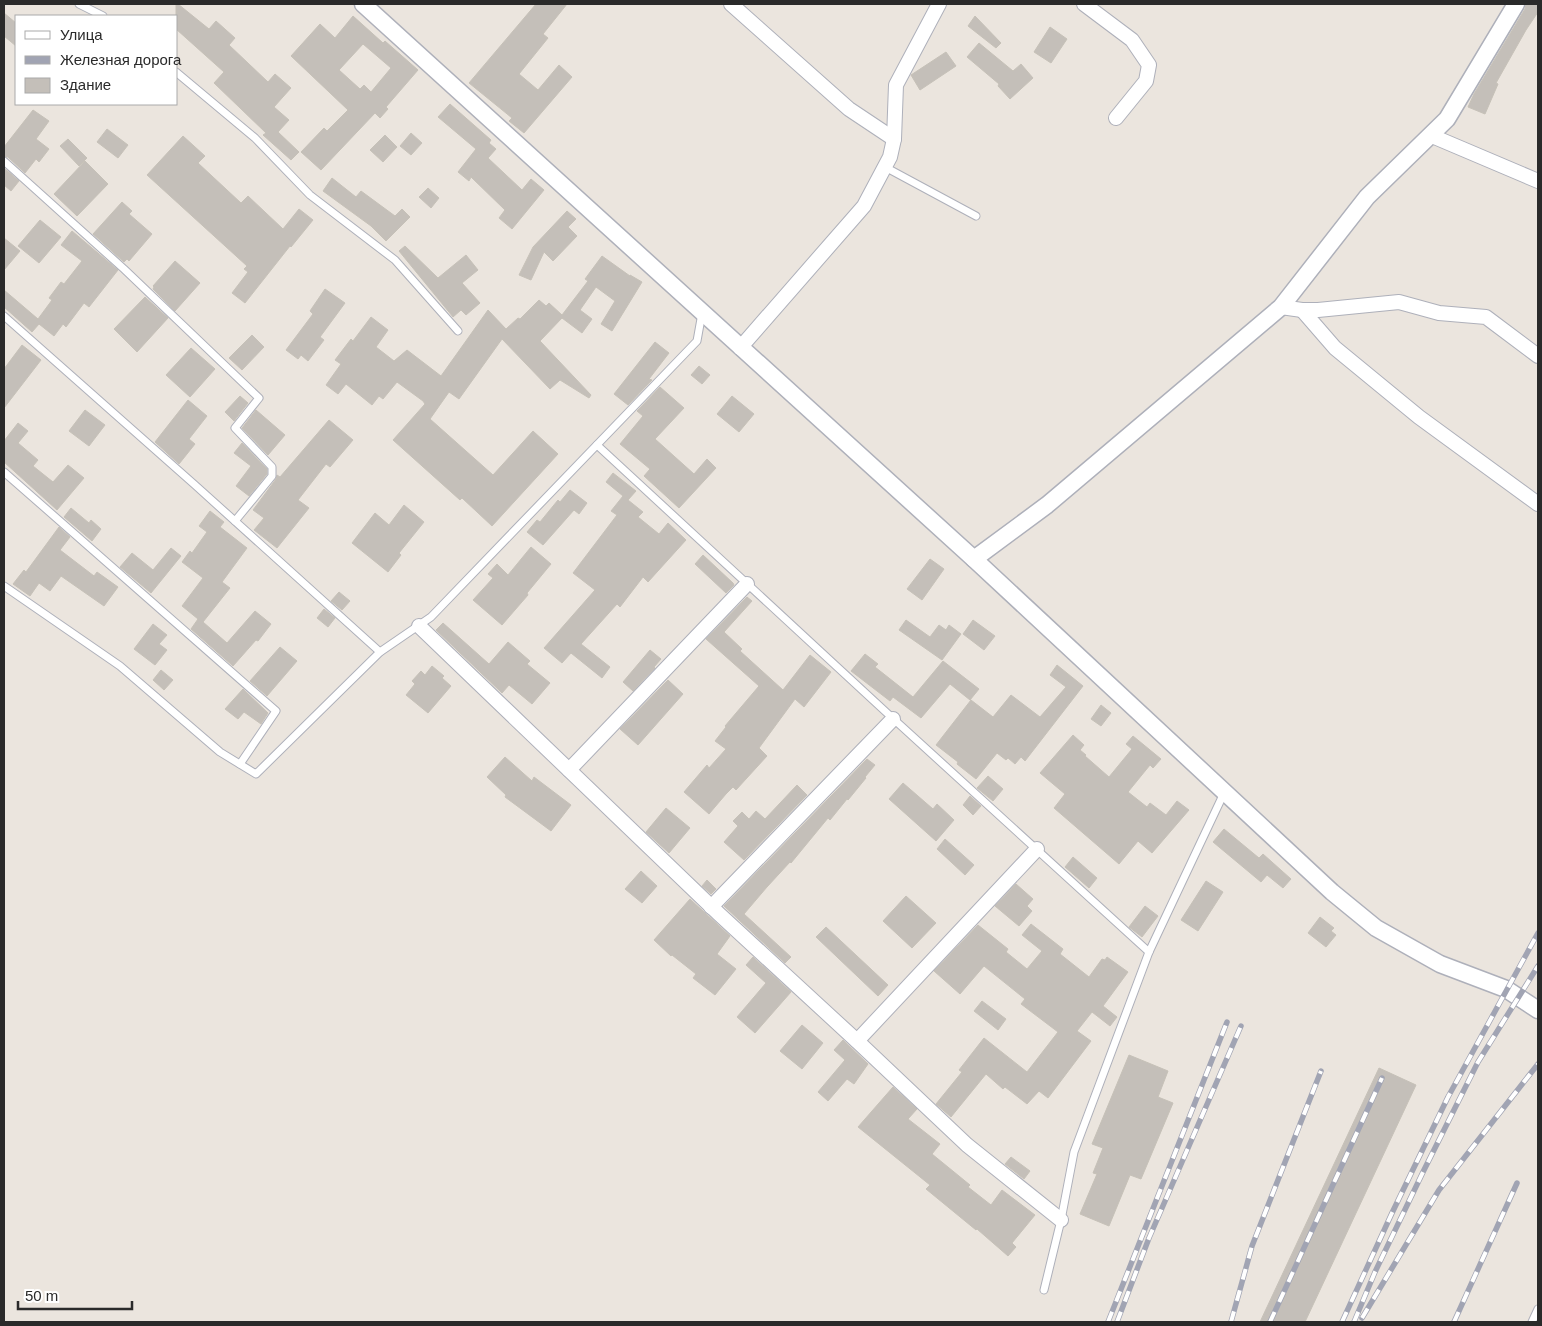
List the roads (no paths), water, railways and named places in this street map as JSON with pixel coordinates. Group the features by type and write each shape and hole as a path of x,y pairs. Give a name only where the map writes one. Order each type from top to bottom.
{"street":[{"path":"731,4 849,109 894,139"},
{"path":"740,348 864,206 890,157 894,139 896,85 938,4"},
{"path":"1084,4 1132,40 1149,65 1146,81 1116,118"},
{"path":"974,558 1047,505 1281,307 1367,197 1447,120 1516,4"},
{"path":"372,7 740,348 974,558 1332,892 1376,928 1440,964 1506,989 1538,1010"},
{"path":"1432,136 1538,181"},
{"path":"1281,307 1302,310 1399,302 1439,314 1486,317 1538,356"},
{"path":"1302,310 1335,348 1419,416 1538,504"},
{"path":"569,770 747,584"},
{"path":"419,626 711,907 967,1145 1061,1220"},
{"path":"711,907 893,719"},
{"path":"857,1041 1037,849"}],"lane":[{"path":"78,4 101,15"},
{"path":"178,74 255,138 310,195 395,260 458,331"},
{"path":"4,162 124,269 260,398 235,428 272,467 272,476 235,521"},
{"path":"885,167 976,216"},
{"path":"4,586 120,666 220,752 256,774 380,652 431,617 697,341 702,313"},
{"path":"4,316 380,652"},
{"path":"597,445 893,719 1149,952"},
{"path":"4,472 276,711 240,764"},
{"path":"1044,1290 1061,1220 1074,1152 1149,952 1224,792"},
{"path":"1532,1322 1538,1310"}],"railway":[{"path":"1342,1322 1448,1097 1538,933"},
{"path":"1354,1322 1375,1272 1478,1062 1538,966"},
{"path":"1108,1322 1227,1022"},
{"path":"1117,1322 1149,1238 1241,1026"},
{"path":"1362,1318 1439,1190 1538,1064"},
{"path":"1231,1322 1252,1246 1321,1071"},
{"path":"1270,1322 1382,1078"},
{"path":"1454,1322 1517,1183"}]}
